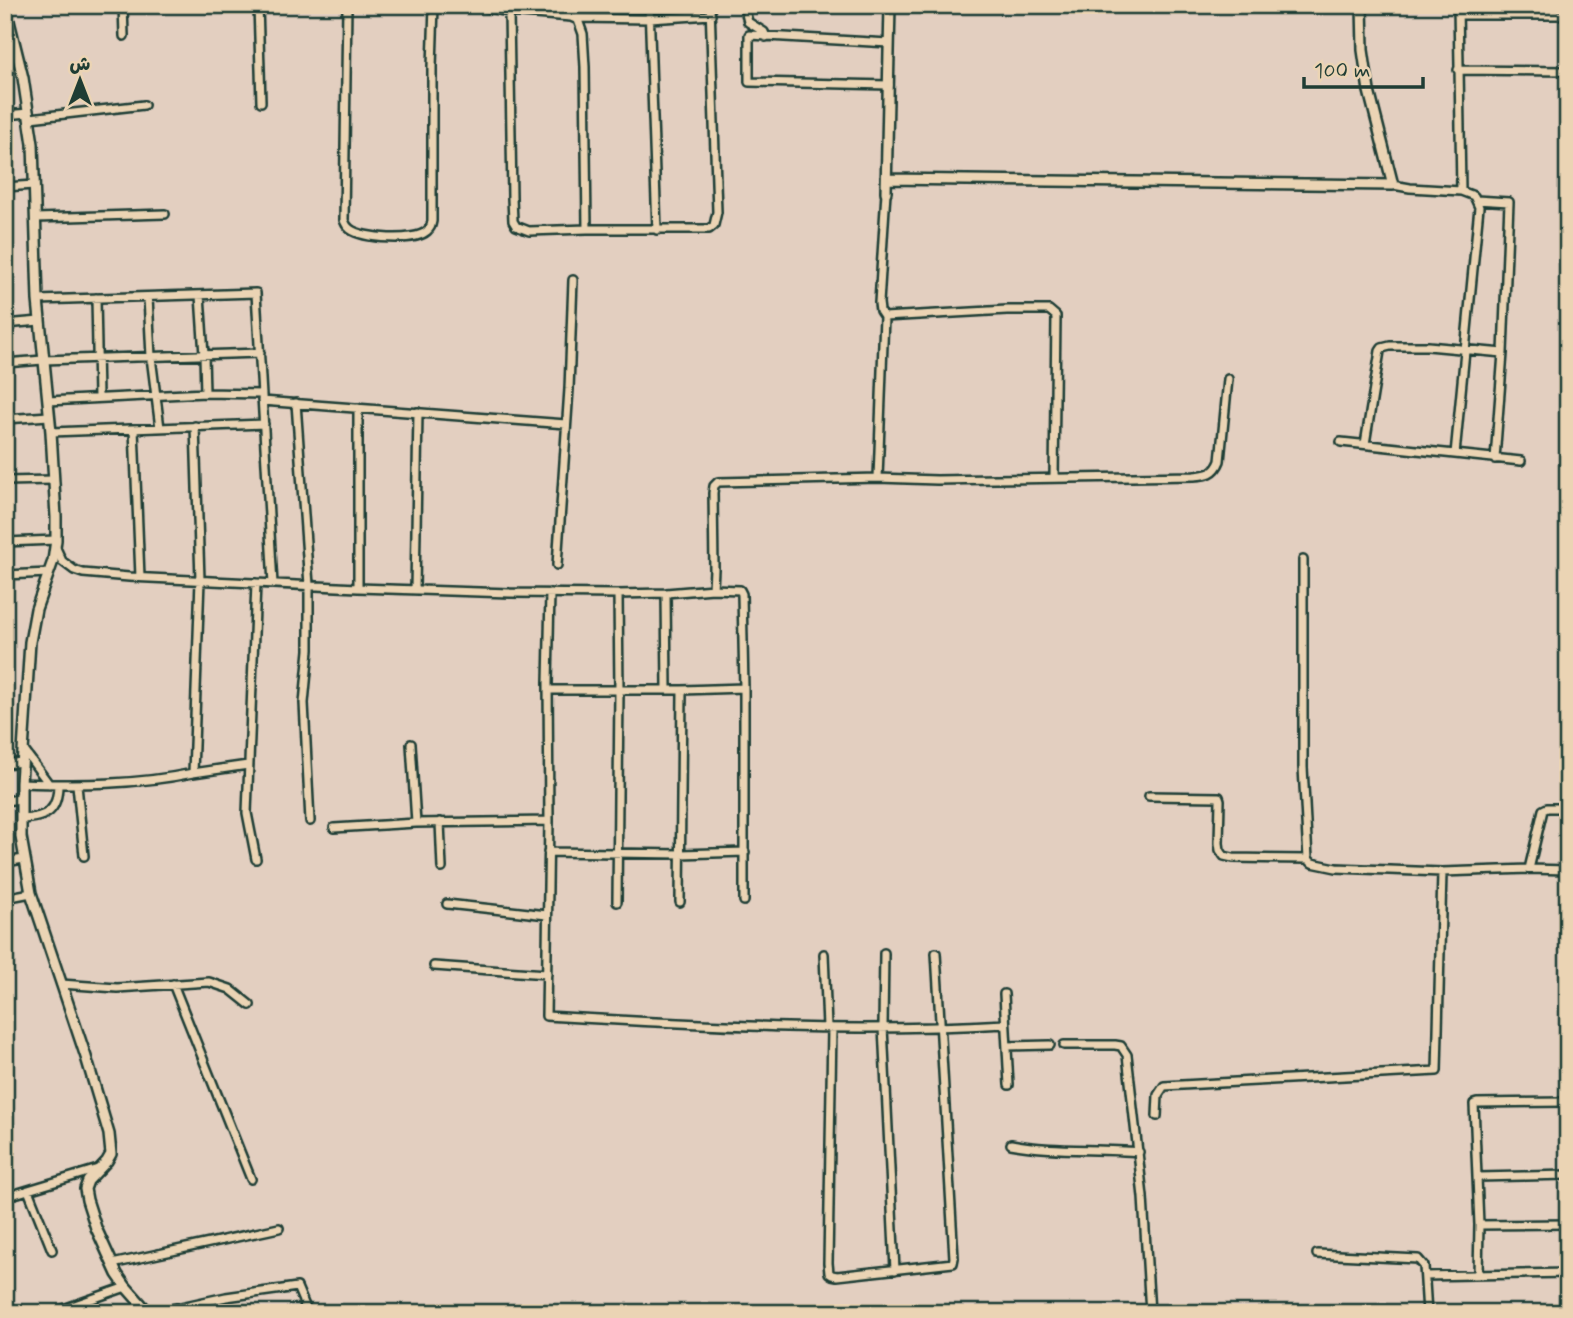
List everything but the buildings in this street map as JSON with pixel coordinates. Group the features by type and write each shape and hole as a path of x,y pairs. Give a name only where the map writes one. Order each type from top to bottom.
{"street":[{"path":"5,5 10,44 23,78 29,116 38,300 51,432 56,544 36,609 30,642 21,818 24,859 31,893 109,1134 110,1156 88,1181 85,1193 96,1228 112,1264 126,1287 151,1313 226,1297 296,1287 308,1313"},
{"path":"123,5 124,36"},
{"path":"258,5 261,102"},
{"path":"347,5 344,220 351,230 381,237 415,237 431,226 434,5"},
{"path":"474,5 509,12 575,18 650,19 711,15"},
{"path":"649,5 657,230"},
{"path":"509,12 513,221 520,228 529,231 709,229 715,225 716,212 710,5"},
{"path":"744,5 748,22 764,32 766,37"},
{"path":"878,478 884,317 879,303 887,180 890,5"},
{"path":"1362,5 1363,50 1369,91 1393,185"},
{"path":"1458,5 1461,191"},
{"path":"1458,15 1568,15"},
{"path":"575,18 583,34 585,67 587,229"},
{"path":"889,43 749,35 749,82 889,85"},
{"path":"1458,70 1568,71"},
{"path":"5,115 29,116 144,105"},
{"path":"887,180 1393,185 1469,193 1479,206 1455,454"},
{"path":"5,187 34,185"},
{"path":"1476,200 1509,202 1503,353 1495,459"},
{"path":"36,218 165,214"},
{"path":"557,565 573,279"},
{"path":"38,300 256,293 273,583"},
{"path":"200,295 205,393"},
{"path":"148,297 151,357 160,428"},
{"path":"96,298 98,397"},
{"path":"884,317 1007,310 1049,310 1054,313 1054,478"},
{"path":"5,324 40,321"},
{"path":"1365,444 1382,348 1428,346 1503,353"},
{"path":"5,363 260,353"},
{"path":"713,590 713,494 714,486 718,482 1210,474 1220,461 1227,379"},
{"path":"48,401 205,393 262,397 296,403 566,424"},
{"path":"296,403 309,585 309,650 304,703 310,821"},
{"path":"358,408 359,588"},
{"path":"415,590 418,412"},
{"path":"5,419 49,416"},
{"path":"51,432 264,424"},
{"path":"193,773 200,580 195,426"},
{"path":"134,429 140,577"},
{"path":"1341,442 1521,461"},
{"path":"5,481 54,480"},
{"path":"5,542 56,544"},
{"path":"56,544 64,563 77,572 140,577 359,588 550,593 740,590 744,688 744,901"},
{"path":"1303,561 1303,767 1308,859"},
{"path":"5,575 49,573"},
{"path":"256,583 247,813 256,859"},
{"path":"550,593 547,1016 830,1028 941,1028 1006,1024"},
{"path":"666,593 667,690"},
{"path":"617,902 618,594"},
{"path":"548,690 744,688"},
{"path":"680,902 682,690"},
{"path":"411,744 416,823"},
{"path":"21,818 36,818 51,810 57,800 53,784 23,749"},
{"path":"5,764 22,762"},
{"path":"21,783 126,783 248,765"},
{"path":"77,785 84,856"},
{"path":"1149,796 1219,797 1220,850 1224,856 1233,858 1308,859 1312,863 1336,868 1442,872 1568,870"},
{"path":"5,801 20,799"},
{"path":"1529,869 1543,810 1547,807 1568,808"},
{"path":"334,828 440,822 549,821"},
{"path":"440,822 442,868"},
{"path":"548,852 745,852"},
{"path":"5,862 24,859"},
{"path":"1157,1116 1158,1095 1164,1086 1437,1071 1442,872"},
{"path":"5,898 31,893"},
{"path":"447,904 547,915"},
{"path":"884,953 883,1027 895,1270"},
{"path":"824,954 830,1028 828,1263 829,1273 837,1276 950,1265 954,1261 936,953"},
{"path":"434,965 547,974"},
{"path":"61,984 117,988 215,983 235,992 250,1005"},
{"path":"173,984 251,1179"},
{"path":"1004,993 1009,1085"},
{"path":"1007,1046 1050,1045"},
{"path":"1064,1045 1115,1045 1121,1046 1127,1055 1139,1152 1150,1313"},
{"path":"1478,1275 1478,1177 1474,1104 1568,1102"},
{"path":"1011,1144 1139,1152"},
{"path":"5,1197 98,1170"},
{"path":"1478,1177 1568,1175"},
{"path":"28,1189 52,1250"},
{"path":"1479,1224 1568,1224"},
{"path":"112,1264 279,1228"},
{"path":"1317,1254 1418,1259 1424,1266 1427,1313"},
{"path":"1425,1276 1568,1273"},
{"path":"52,1313 126,1287"},
{"path":"863,1313 890,1310 894,1313"}]}
